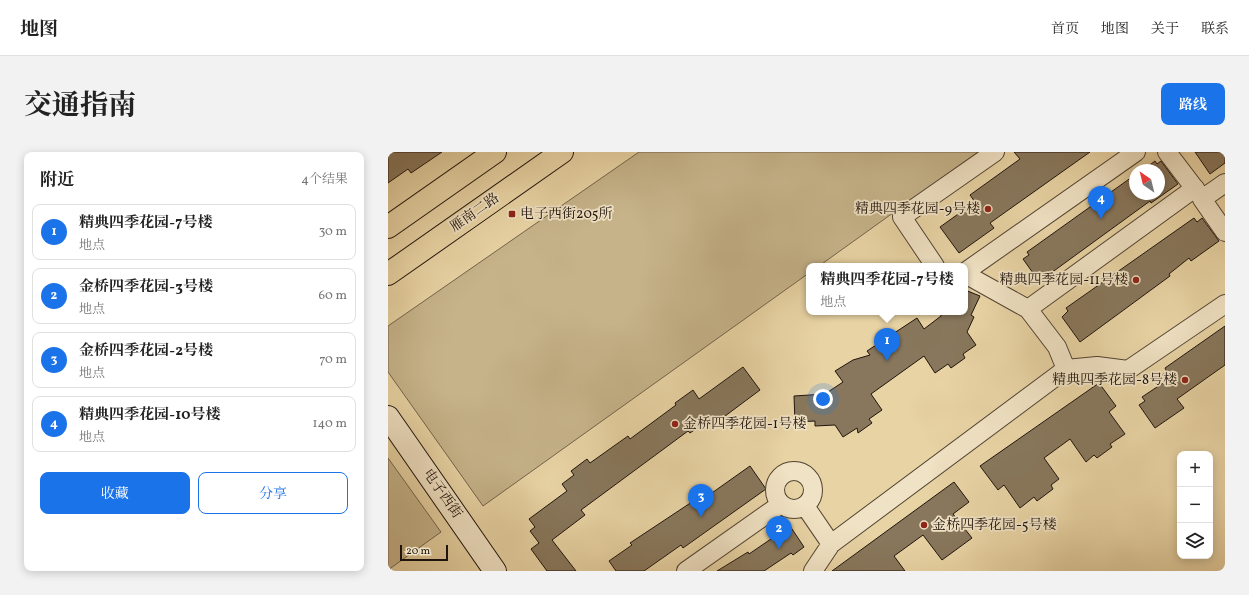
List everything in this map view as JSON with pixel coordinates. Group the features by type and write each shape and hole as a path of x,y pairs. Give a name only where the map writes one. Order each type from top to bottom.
{"main road":[{"path":"388,227 495,152"},
{"name":"雁南二路","path":"388,274 562,152"}],"street":[{"path":"932,263 902,217 995,152"},
{"path":"968,271 1136,152"},
{"path":"1167,152 1199,194 1225,232"},
{"path":"1028,309 1199,194 1225,183"},
{"path":"968,275 1028,309 1057,347 1066,369"},
{"path":"813,571 831,544 1066,369 1097,366 1128,370 1225,304"},
{"name":"电子西街","path":"388,417 495,571"},
{"path":"793,470 805,474 810,478 813,485 813,492 810,501 805,506 791,509 781,504 776,496 775,485 778,479 785,472 793,470"},
{"path":"686,571 781,504"},
{"path":"805,506 831,544"}],"shaded area":[{"path":"639,152 978,152 823,263 806,263 806,275 483,506 388,372 388,326"},
{"path":"388,458 441,532 388,570"}],"building":[{"path":"388,152 442,152 411,173 408,169 388,183"},
{"name":"精典四季花园-9号楼","path":"1014,152 1090,152 990,223 994,228 959,253 940,227 975,202 970,195 1020,159"},
{"path":"1195,152 1225,152 1225,163 1210,174"},
{"path":"1165,166 1178,184 1165,193"},
{"path":"1129,179 1129,200 1155,200 1151,203 1150,201 1051,273 1050,271 1038,280 1023,259 1029,255 1027,252"},
{"name":"精典四季花园-11号楼","path":"1194,218 1197,222 1202,218 1219,241 1191,261 1189,258 1169,274 1170,276 1080,342 1062,317 1068,311 1066,308"},
{"path":"968,291 980,296 971,315 974,317 967,332 976,345 963,354 965,358 951,368 948,364 935,373 924,356 871,394 882,410 869,419 872,423 858,433 857,428 843,437 835,425 815,426 815,421 795,422 794,396 825,394 843,382 835,371 853,360 870,355 867,351 917,318 924,329 941,316 968,315"},
{"name":"精典四季花园-8号楼","path":"1225,326 1225,365 1177,399 1184,408 1155,428 1139,405 1145,401 1142,397 1166,381 1162,375 1167,372 1165,368"},
{"path":"743,367 760,390 717,422 713,417 690,433 688,431 581,510 585,515 552,540 576,571 547,571 531,549 539,543 530,531 535,527 529,519 567,491 562,484 574,475 571,471 587,459 590,463 628,436 630,439 676,405 675,403 693,390 699,399"},
{"path":"1099,383 1116,406 1109,412 1125,434 1110,444 1112,447 1097,458 1094,455 1086,462 1070,439 1044,458 1059,479 1051,485 1053,489 1037,501 1034,497 1020,508 1004,485 998,490 980,466"},
{"path":"750,466 766,489 683,548 681,545 644,571 616,571 609,561 632,545 630,543 707,492 709,495"},
{"name":"金桥四季花园-5号楼","path":"954,482 969,502 953,514 972,538 942,560 923,535 894,556 905,571 832,571"},
{"path":"790,526 804,547 793,555 791,553 764,571 717,571 748,552 749,554"}],"place":[{"name":"精典四季花园-9号楼","path":"988,209"},
{"name":"电子西街205所","path":"512,214"},
{"name":"精典四季花园-10号楼","path":"1101,219"},
{"name":"精典四季花园-11号楼","path":"1136,280"},
{"name":"精典四季花园-7号楼","path":"887,361"},
{"name":"精典四季花园-8号楼","path":"1185,380"},
{"name":"金桥四季花园-1号楼","path":"675,424"},
{"name":"金桥四季花园-2号楼","path":"701,517"},
{"name":"金桥四季花园-5号楼","path":"924,525"},
{"name":"金桥四季花园-3号楼","path":"779,549"}]}
